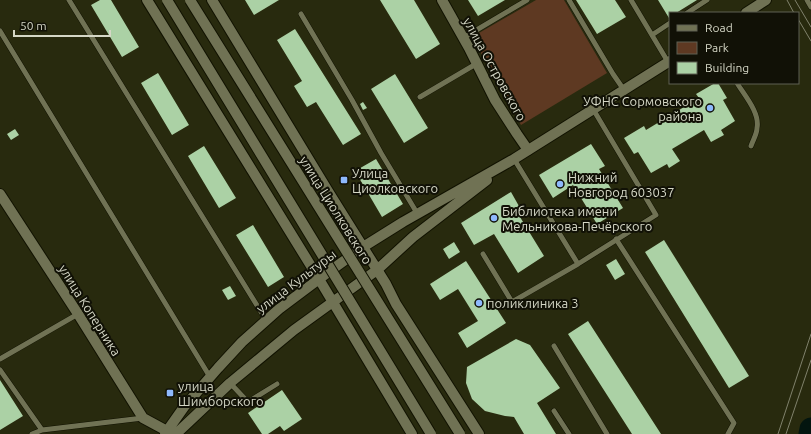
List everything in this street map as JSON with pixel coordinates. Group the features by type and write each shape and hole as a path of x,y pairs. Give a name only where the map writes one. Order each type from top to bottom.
{"main road":[{"path":"147,0 320,279 412,434"},
{"path":"167,0 431,434"},
{"name":"улица Циолковского","path":"190,0 460,434"},
{"path":"212,0 377,270 396,304 479,434"},
{"name":"улица Островского","path":"442,0 495,100 528,150"},
{"path":"748,12 766,0"},
{"name":"улица Культуры","path":"169,433 184,408 242,342 266,320 363,247 417,213 514,159 669,61"},
{"name":"улица Культуры","path":"169,433 294,330 377,270 413,237 514,159"},
{"name":"улица Коперника","path":"0,194 143,418 169,433"}],"lane":[{"path":"69,0 266,320"},
{"path":"463,38 527,0"},
{"path":"569,0 624,90"},
{"path":"631,0 669,61"},
{"path":"688,12 708,0"},
{"path":"807,0 811,7"},
{"path":"301,14 352,100 380,153 417,213"},
{"path":"652,35 669,24"},
{"path":"0,31 210,377"},
{"path":"420,97 476,64"},
{"path":"738,84 755,112 758,120 757,129 751,146"},
{"path":"483,254 512,302 578,264 656,215 593,110"},
{"path":"514,159 578,264"},
{"path":"616,239 734,423 728,434"},
{"path":"0,359 78,314"},
{"path":"554,346 607,434"},
{"path":"0,370 42,430"},
{"path":"230,383 248,402 277,384"},
{"path":"554,411 569,434"},
{"path":"32,434 42,430 143,418"}],"green space":[{"path":"536,0 564,0 607,73 521,125 472,37"}],"building":[{"path":"100,0 111,0 139,47 122,57 91,5"},
{"path":"245,0 279,0 254,15"},
{"path":"380,0 414,0 440,44 416,59"},
{"path":"468,0 505,0 478,16"},
{"path":"576,0 615,0 626,17 597,34"},
{"path":"658,0 697,0 678,12 669,12 669,18"},
{"path":"295,29 361,134 343,145 316,102 307,107 294,86 302,81 277,40"},
{"path":"158,73 189,125 172,135 141,83"},
{"path":"395,74 428,128 404,143 371,89"},
{"path":"713,84 719,84 727,98 723,100 735,121 721,130 724,135 711,142 704,130 672,149 680,161 669,168 667,164 651,173 638,152 634,154 624,138 644,126 646,130 699,98 696,94"},
{"path":"363,102 367,108 363,110 360,104"},
{"path":"15,129 19,135 11,140 7,134"},
{"path":"591,144 605,166 599,169 623,208 597,224 573,185 553,198 539,175"},
{"path":"204,146 236,198 219,208 188,156"},
{"path":"376,159 403,204 382,217 355,171"},
{"path":"511,192 524,215 520,217 544,256 518,273 494,234 474,245 461,223"},
{"path":"253,225 284,277 268,287 236,235"},
{"path":"664,240 749,376 729,388 645,252"},
{"path":"454,242 460,252 449,259 443,249"},
{"path":"616,259 625,274 615,280 606,265"},
{"name":"поликлиника 3","path":"466,261 506,323 467,348 458,333 478,321 458,289 440,300 430,284"},
{"path":"230,286 236,296 228,300 222,290"},
{"path":"588,321 661,434 632,434 568,334"},
{"path":"516,339 530,345 560,388 537,403 556,434 524,434 514,417 485,411 472,399 466,383 467,367"},
{"path":"0,380 23,416 0,430"},
{"path":"282,390 302,419 284,431 280,426 268,434 262,434 248,413"}],"waterway":[{"path":"810,434 811,429"}],"tram line":[{"path":"787,0 793,12"},
{"path":"795,0 811,27"},
{"path":"799,21 811,41"},
{"path":"778,434 811,334"},
{"path":"786,434 811,360"}],"place":[{"name":"УФНС Сормовского района","path":"710,108"},
{"name":"Улица Циолковского","path":"344,180"},
{"name":"Нижний Новгород 603037","path":"560,184"},
{"name":"Библиотека имени Мельникова-Печёрского","path":"494,218"},
{"name":"поликлиника 3","path":"479,303"},
{"name":"улица Шимборского","path":"170,393"}]}
